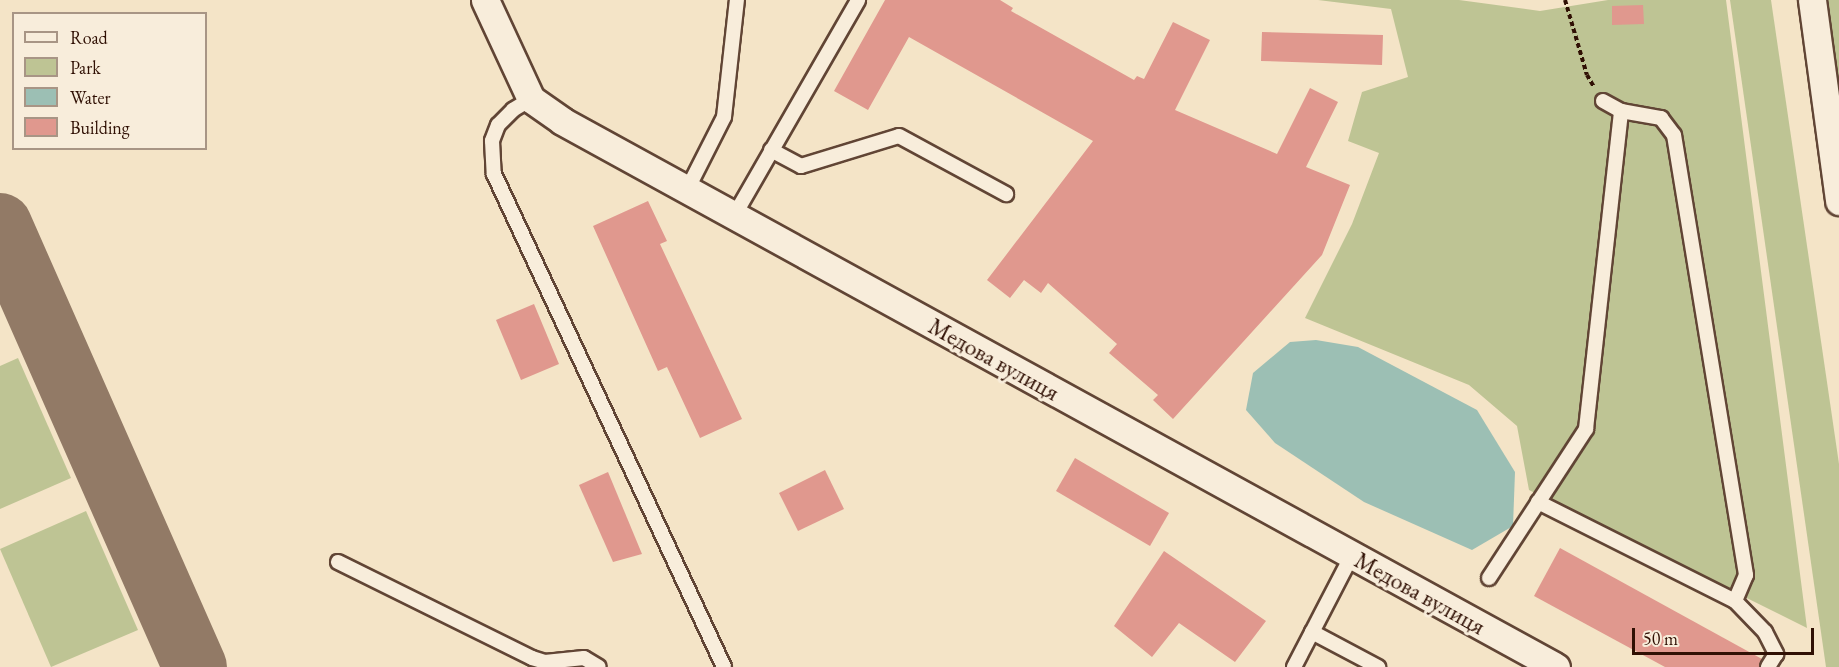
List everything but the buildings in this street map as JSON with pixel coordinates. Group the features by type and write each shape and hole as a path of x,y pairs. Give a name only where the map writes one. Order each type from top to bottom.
{"street":[{"name":"Медова вулиця","path":"485,0 531,99 562,121 1556,667"},
{"path":"1812,0 1839,201"}],"lane":[{"path":"687,190 724,117 737,0"},
{"path":"734,216 858,0"},
{"path":"531,99 513,110 498,125 492,141 494,174 724,667"},
{"path":"1603,100 1621,111 1661,118 1674,135 1746,575 1735,601"},
{"path":"1488,578 1586,429 1621,111"},
{"path":"771,150 801,166 899,136 1006,194"},
{"path":"1538,502 1735,601 1765,632 1776,654 1768,667"},
{"path":"1294,667 1352,555"},
{"path":"338,562 532,658 546,662 584,658 599,667"},
{"path":"1312,632 1378,667"}],"path":[{"path":"1565,0 1587,75 1603,100"}],"green space":[{"path":"1318,0 1459,0 1540,11 1608,0 1726,0 1807,628 1529,490 1517,426 1469,385 1305,318 1352,224 1379,153 1348,141 1362,92 1408,77 1391,9"},
{"path":"1730,0 1771,0 1839,464 1839,667 1826,667"},
{"path":"1826,0 1839,0 1839,101"},
{"path":"18,358 71,478 0,509 0,366"},
{"path":"86,511 138,630 51,667 0,549"}],"water":[{"path":"1316,340 1358,347 1477,410 1515,472 1513,526 1472,550 1364,502 1275,443 1246,410 1253,373 1290,342"}],"taxiway":[{"path":"0,225 195,667"}]}
